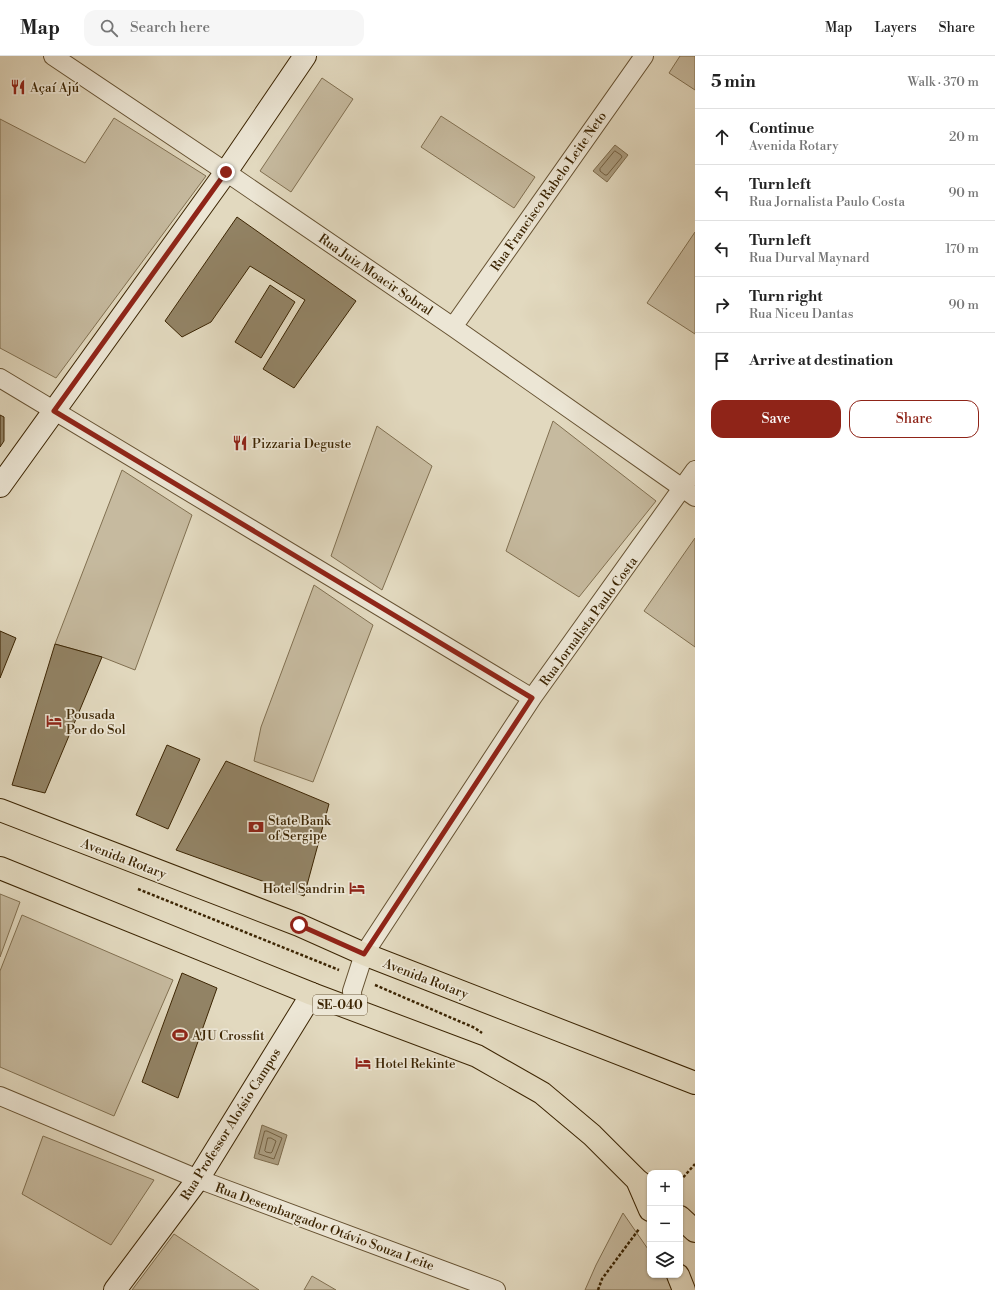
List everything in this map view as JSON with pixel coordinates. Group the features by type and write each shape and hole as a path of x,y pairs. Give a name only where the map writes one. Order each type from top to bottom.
{"main road":[{"name":"Avenida Rotary","path":"0,810 299,925 364,954 695,1083"},
{"name":"SE-040","path":"0,868 312,994 477,1056 542,1093 592,1135 643,1185"},
{"path":"643,1185 646,1218"},
{"path":"683,1220 695,1231"},
{"path":"679,1278 684,1290"}],"street":[{"name":"Rua Juiz Moacir Sobral","path":"53,56 453,327 689,493"},
{"path":"0,486 226,172 306,56"},
{"name":"Rua Francisco Rabelo Leite Neto","path":"453,327 644,56"},
{"path":"0,378 532,698"},
{"name":"Rua Jornalista Paulo Costa","path":"353,1009 352,992 364,954 532,698 689,493 695,470"},
{"name":"Rua Professor Aloísio Campos","path":"115,1290 198,1179 312,994"},
{"name":"Rua Desembargador Otávio Souza Leite","path":"0,1096 198,1179 496,1290"}],"path":[{"path":"683,1178 695,1164"},
{"path":"598,1290 602,1279 646,1218"}],"shaded area":[{"path":"680,56 695,56 695,90 669,73"},
{"path":"322,78 353,99 291,192 260,171"},
{"path":"441,116 535,177 514,208 421,147"},
{"path":"114,118 206,176 56,378 0,348 0,119 85,163"},
{"path":"695,232 695,334 647,303"},
{"path":"553,421 656,501 579,597 506,551"},
{"path":"377,426 432,466 382,590 331,556"},
{"path":"122,470 192,515 135,670 102,657 55,644"},
{"path":"695,538 695,647 644,611"},
{"path":"314,585 373,625 313,782 254,761 261,727"},
{"path":"0,894 20,902 0,957"},
{"path":"22,915 173,980 114,1116 0,1067 0,971"},
{"path":"43,1136 154,1180 111,1245 22,1194"},
{"path":"623,1213 647,1248 647,1278 667,1278 672,1290 585,1290"},
{"path":"174,1234 259,1290 132,1290"},
{"path":"312,1276 336,1290 304,1290"}],"water":[{"path":"615,145 628,155 607,182 593,171"},
{"path":"262,1125 287,1135 278,1165 254,1158"}],"building":[{"path":"237,217 356,301 294,388 263,369 305,300 250,266 211,322 182,337 165,321"},
{"path":"270,285 295,302 261,358 235,342"},
{"path":"0,415 4,417 4,441 0,447"},
{"path":"0,631 16,638 0,678"},
{"name":"Pousada Por do Sol","path":"55,644 102,657 45,793 12,785"},
{"path":"167,745 200,759 168,829 136,815"},
{"name":"State Bank of Sergipe","path":"226,761 329,804 304,896 176,850"},
{"name":"AJU Crossfit","path":"182,973 217,988 178,1098 142,1082"}],"place":[{"name":"Açaí Ajú","path":"18,87"},
{"name":"Pizzaria Deguste","path":"240,443"},
{"name":"Pousada Por do Sol","path":"54,721"},
{"name":"State Bank of Sergipe","path":"256,827"},
{"name":"Hotel Sandrin","path":"357,888"},
{"name":"AJU Crossfit","path":"180,1035"},
{"name":"Hotel Rekinte","path":"363,1063"}],"route":[{"path":"226,172 54,411 532,698 364,954 299,925"}]}
